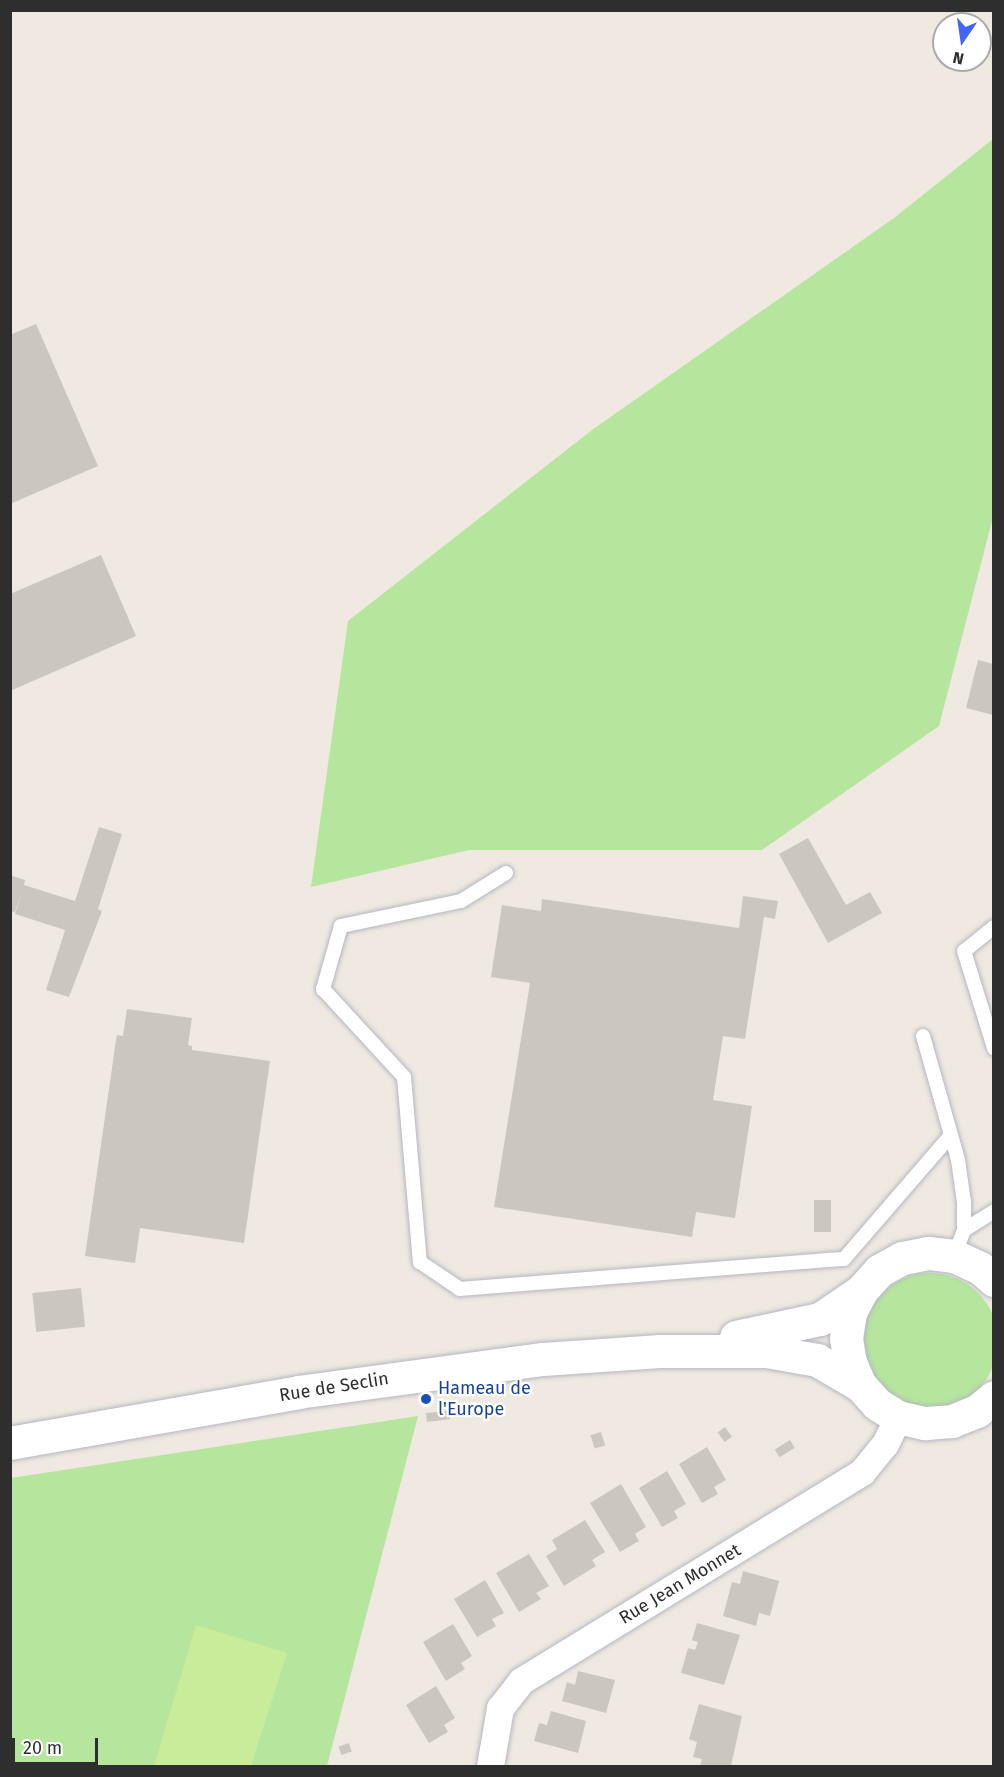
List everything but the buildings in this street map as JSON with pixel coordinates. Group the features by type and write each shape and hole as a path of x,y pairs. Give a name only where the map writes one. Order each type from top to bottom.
{"main road":[{"path":"993,1280 959,1243 902,1258 879,1271 861,1291 850,1313 846,1338 850,1362 860,1385 877,1404 898,1417 925,1423 952,1421 977,1411 993,1397"},
{"name":"Rue de Seclin","path":"660,1351 820,1319 861,1291"},
{"name":"Rue de Seclin","path":"10,1443 441,1370 660,1351 766,1351 794,1355 835,1367 860,1385"}],"street":[{"name":"Rue Jean Monnet","path":"490,1767 500,1708 521,1681 862,1472 885,1444 898,1417"}],"lane":[{"path":"506,873 461,902 341,926 323,989 404,1077 420,1262 460,1289 844,1259 950,1136"},
{"path":"993,927 964,951 993,1048"},
{"path":"923,1036 958,1161 959,1243"},
{"path":"959,1243 993,1210"}],"green space":[{"path":"993,139 993,517 939,726 762,850 469,850 311,887 348,621 592,430 894,218"},
{"path":"930,1273 956,1279 978,1293 992,1315 998,1341 992,1367 978,1389 956,1403 930,1409 904,1403 882,1389 868,1367 862,1341 868,1315 882,1293 904,1279"},
{"path":"418,1416 327,1766 11,1766 11,1478"},
{"path":"196,1625 287,1653 251,1766 154,1766"}],"place":[{"name":"Hameau de l'Europe","path":"426,1399"}]}
